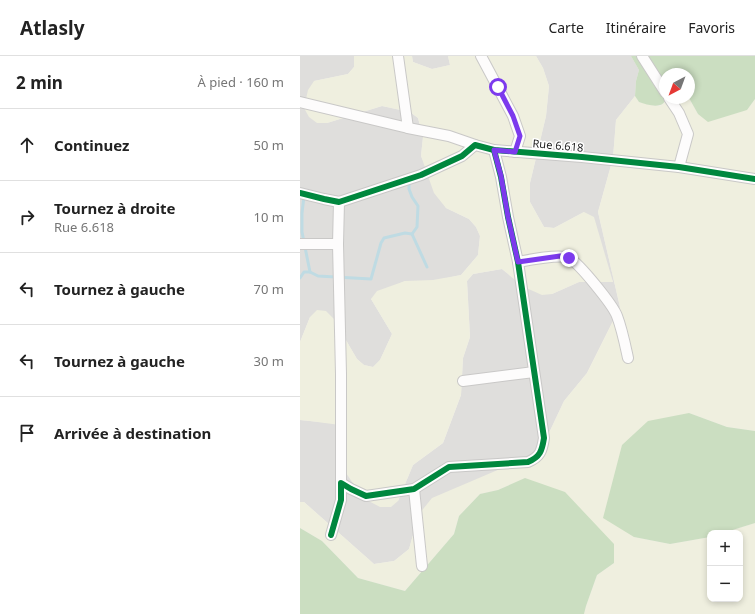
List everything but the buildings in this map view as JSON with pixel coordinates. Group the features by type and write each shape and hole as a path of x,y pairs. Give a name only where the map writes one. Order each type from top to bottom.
{"street":[{"path":"398,56 408,128"},
{"path":"481,56 513,116 520,136 515,152"},
{"path":"642,56 659,83"},
{"name":"Rue 6.618","path":"300,102 408,128 449,136 494,150 679,167 755,179"},
{"path":"673,104 679,113 688,134 679,167"},
{"path":"300,193 339,202 421,175 462,156 475,144"},
{"path":"341,483 366,496 414,489 449,467 528,462 536,459 542,449 544,438 518,262 501,176 494,150"},
{"path":"331,535 341,500 341,374 338,244 339,202"},
{"path":"300,244 338,244"},
{"path":"518,262 560,256 569,258 583,270 617,315 628,358"},
{"path":"463,381 534,372"},
{"path":"414,489 422,566"}],"shaded area":[{"path":"300,56 355,57 354,67 348,74 314,81 327,123 382,106 410,112 418,118 423,137 421,156 446,208 469,219 476,227 480,236 478,255 461,275 433,281 405,281 371,299 392,334 380,360 373,367 364,365 357,359 333,318 310,317 300,342"},
{"path":"412,56 448,56 450,65 432,69 413,62"},
{"path":"536,56 631,56 639,70 636,81 635,96 616,120 613,158 598,212 620,307 587,373 564,401 540,452 419,514 409,549 394,561 374,564 304,502 300,502 300,420 340,424 398,501 413,465 443,443 461,395 463,358 470,337 467,281 473,274 502,269 524,287 552,294 579,282 613,282 584,212 554,228 544,227 530,202 530,183 546,116 549,86 543,68"}],"green space":[{"path":"354,56 412,56 413,62 432,69 450,65 448,56 536,56 543,68 549,86 546,116 530,183 530,202 544,227 554,228 584,212 594,217 613,282 579,282 552,294 542,295 524,287 502,269 473,274 467,281 470,337 463,358 461,395 443,443 413,465 398,501 391,507 380,507 363,498 346,473 340,425 300,420 300,342 310,317 317,310 326,311 333,318 357,359 364,365 373,367 380,360 392,334 371,299 377,291 405,281 433,280 461,275 478,255 480,236 476,227 469,219 446,208 434,193 421,156 423,137 418,118 410,112 382,106 327,123 317,123 309,117 304,108 308,90 314,81 348,74 354,67"},
{"path":"631,56 755,56 755,99 747,110 708,122 698,114 692,104 695,104 695,68 659,68 659,104 663,104 655,106 639,102 635,96 636,81 639,70"},
{"path":"635,96 639,102 650,105 660,106 663,104 692,104 698,114 747,110 755,99 755,431 727,427 689,413 634,537 670,544 707,538 707,602 743,602 743,530 733,530 755,523 755,614 584,614 597,575 614,563 526,478 498,490 480,494 459,516 454,534 405,591 358,578 322,541 300,528 300,502 304,502 374,564 394,561 409,549 419,514 432,498 540,452 564,401 587,373 620,307 598,212 613,158 616,120"},
{"path":"689,413 727,427 755,431 755,523 733,530 707,530 707,538 670,544 634,537 603,518 622,445 648,421"},
{"path":"525,478 565,492 614,544 614,563 597,575 584,614 300,614 300,528 322,541 358,578 405,591 454,534 459,516 480,494 498,490"}],"waterway":[{"path":"409,181 409,189 418,206 417,227 412,234"},
{"path":"304,196 302,232 310,272"},
{"path":"300,278 304,272 310,272 318,276 371,279 381,243 384,238 405,233 412,234"},
{"path":"412,234 427,267"}],"cycle path":[{"path":"300,193 339,202 421,175 462,156 475,145 494,150 679,167 755,179"},
{"path":"331,535 341,500 341,483 366,496 414,489 449,467 528,462 538,456 541,450 544,438 518,262 494,150"}],"route":[{"path":"498,87 513,116 520,136 515,152 494,150 501,176 518,262 560,256 569,258"}]}
